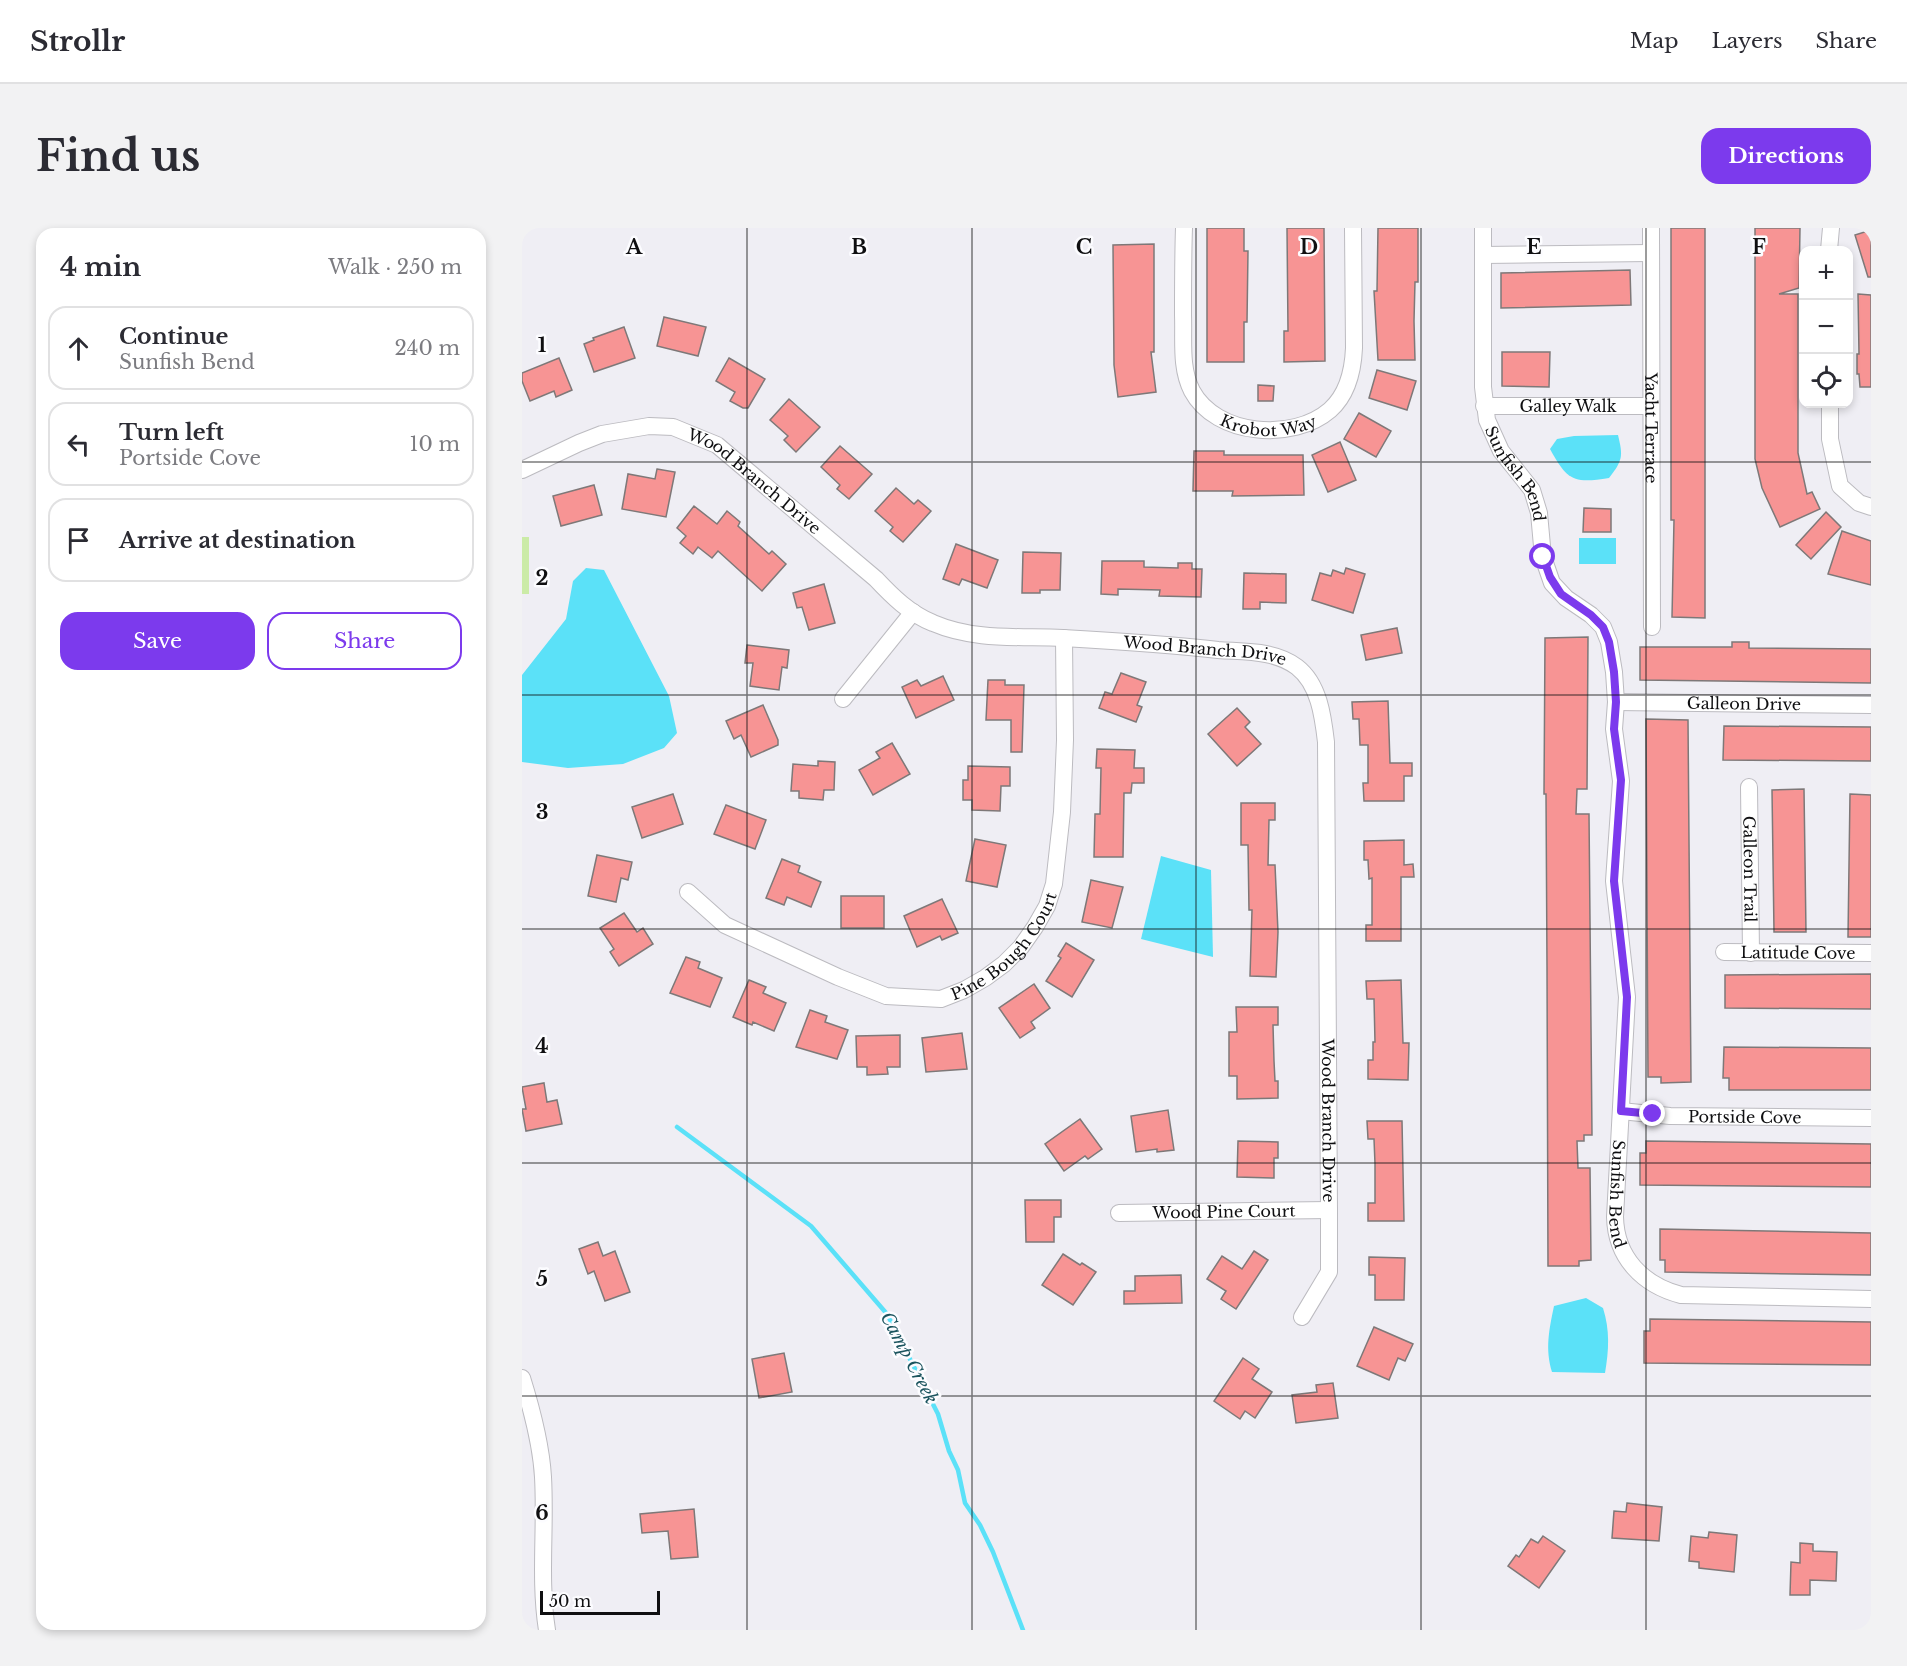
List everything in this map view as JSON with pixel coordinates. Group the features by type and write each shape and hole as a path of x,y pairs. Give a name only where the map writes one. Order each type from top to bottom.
{"street":[{"name":"Krobot Way","path":"1184,228 1183,351 1189,383 1199,401 1216,417 1238,425 1262,429 1288,427 1311,421 1330,410 1342,396 1347,385 1353,368 1354,348 1353,228"},
{"name":"Sunfish Bend","path":"1483,228 1483,387 1490,428 1496,442 1527,480 1535,496 1545,566 1552,582 1566,598 1598,620 1606,634 1614,672 1616,702 1614,729 1621,780 1614,881 1627,997 1615,1217 1617,1240 1625,1257 1645,1279 1671,1293 1693,1296 1871,1299"},
{"name":"Yacht Terrace","path":"1651,228 1652,627"},
{"path":"1829,246 1831,228"},
{"path":"1483,255 1650,253"},
{"name":"Galley Walk","path":"1485,406 1651,406"},
{"path":"1830,408 1830,439 1840,486 1859,503 1871,507"},
{"name":"Wood Branch Drive","path":"522,470 579,442 602,435 649,426 673,427 717,446 794,508 876,579 892,596 932,623 979,635 1003,638 1064,638 1158,644 1278,656 1299,668 1312,687 1322,709 1326,741 1329,1210 1329,1272 1302,1317"},
{"path":"843,699 913,612"},
{"name":"Pine Bough Court","path":"688,892 725,925 838,977 886,996 941,999 985,978 1021,947 1047,906 1054,884 1062,812 1065,740 1064,638"},
{"name":"Galleon Drive","path":"1616,702 1871,705"},
{"name":"Galleon Trail","path":"1749,788 1751,953"},
{"name":"Latitude Cove","path":"1724,952 1871,953"},
{"name":"Portside Cove","path":"1621,1111 1670,1116 1871,1118"},
{"name":"Wood Pine Court","path":"1119,1213 1329,1210"},
{"path":"522,1378 534,1419 543,1478 544,1587 547,1630"}],"green space":[{"path":"522,537 529,537 529,594 522,594"}],"water":[{"path":"1618,435 1621,458 1609,478 1579,480 1572,477 1561,467 1550,449 1557,439 1574,436"},
{"path":"1579,538 1616,538 1616,564 1579,564"},
{"path":"586,568 604,570 669,696 677,733 664,748 623,764 568,768 522,762 522,675 566,619 573,581"},
{"path":"1161,856 1211,870 1213,957 1141,939"},
{"path":"1586,1298 1603,1308 1608,1340 1605,1373 1552,1372 1548,1347 1554,1306"}],"building":[{"path":"1207,228 1244,228 1244,251 1248,251 1244,362 1207,362"},
{"path":"1287,228 1324,228 1325,361 1284,362 1284,331 1288,331"},
{"path":"1378,228 1418,228 1418,282 1415,282 1414,321 1415,360 1378,360 1374,291 1377,291"},
{"path":"1671,228 1705,228 1705,618 1672,617 1674,520 1671,520"},
{"path":"1755,228 1800,228 1799,288 1779,294 1798,294 1798,453 1807,494 1812,492 1820,509 1780,527 1762,488 1755,459"},
{"path":"1871,230 1871,277 1868,277 1855,235"},
{"path":"1154,244 1154,352 1151,352 1156,392 1118,397 1114,365 1113,245"},
{"path":"1630,270 1631,305 1501,308 1501,273"},
{"path":"1858,294 1871,295 1871,387 1860,387 1859,374 1857,374"},
{"path":"664,317 706,327 698,356 657,346"},
{"path":"624,327 635,358 594,372 584,344 594,340 593,338"},
{"path":"1502,352 1550,352 1549,387 1502,386"},
{"path":"559,358 572,390 556,397 554,391 530,401 522,381 522,373"},
{"path":"729,358 765,379 748,408 743,408 730,401 735,392 716,381"},
{"path":"1377,370 1416,381 1407,410 1369,398"},
{"path":"1258,385 1274,386 1273,401 1258,401"},
{"path":"789,399 820,427 796,452 784,440 788,436 770,420"},
{"path":"1359,413 1391,431 1376,457 1344,439"},
{"path":"1340,442 1356,480 1328,492 1312,455"},
{"path":"840,446 872,474 849,499 837,489 840,485 821,467"},
{"path":"1194,451 1224,451 1224,455 1303,455 1304,495 1232,496 1233,491 1193,491"},
{"path":"657,469 675,472 666,517 622,509 628,474 655,479"},
{"path":"594,485 602,515 561,526 553,496"},
{"path":"896,488 914,504 918,500 931,511 903,542 890,531 893,527 875,511"},
{"path":"694,506 717,524 727,511 740,522 738,526 769,554 772,551 786,564 762,591 718,551 712,558 698,547 693,554 680,543 686,536 677,528"},
{"path":"1584,508 1611,509 1611,532 1583,532"},
{"path":"1826,512 1841,527 1811,559 1796,545"},
{"path":"1842,531 1871,541 1871,585 1828,574"},
{"path":"956,544 998,560 987,588 962,579 959,585 943,579"},
{"path":"1023,552 1061,553 1060,590 1022,593"},
{"path":"1102,561 1144,561 1144,567 1178,568 1178,563 1192,563 1192,569 1202,569 1201,597 1159,596 1160,590 1118,589 1118,595 1101,594"},
{"path":"1346,568 1365,574 1353,613 1312,600 1320,573 1331,576 1333,570 1344,574"},
{"path":"1244,573 1286,574 1286,603 1260,602 1260,609 1243,609"},
{"path":"824,584 835,623 809,630 802,607 797,608 793,593"},
{"path":"1397,628 1402,653 1366,660 1361,635"},
{"path":"1588,637 1587,789 1577,789 1576,814 1589,814 1592,1135 1584,1135 1584,1141 1577,1141 1578,1168 1590,1168 1591,1260 1579,1261 1579,1266 1548,1266 1545,638"},
{"path":"1732,642 1749,642 1749,648 1871,649 1871,683 1640,680 1640,647 1732,647"},
{"path":"747,645 789,650 787,668 782,667 779,690 750,686 753,663 745,663"},
{"path":"1121,673 1146,682 1137,705 1142,707 1136,722 1099,708 1105,692 1112,694"},
{"path":"943,676 954,700 916,718 902,687 917,680 921,686"},
{"path":"988,680 1005,680 1005,685 1024,685 1022,752 1011,752 1011,720 986,720"},
{"path":"1388,701 1390,763 1412,763 1412,776 1404,776 1404,801 1364,801 1363,783 1368,783 1368,745 1360,745 1359,719 1353,719 1352,702"},
{"path":"763,705 778,745 751,757 741,735 734,739 726,721"},
{"path":"1237,708 1250,722 1245,727 1261,744 1237,766 1208,734"},
{"path":"1646,719 1688,720 1691,1082 1661,1083 1661,1077 1648,1077"},
{"path":"1724,726 1871,727 1871,761 1723,760"},
{"path":"892,743 910,774 873,795 859,770 880,758 876,752"},
{"path":"1097,749 1135,750 1134,768 1144,768 1144,783 1132,783 1131,793 1124,793 1123,857 1094,857 1095,814 1100,814 1101,768 1096,768"},
{"path":"818,761 835,762 834,790 824,790 823,800 799,798 799,791 791,791 793,764 818,766"},
{"path":"968,766 1010,767 1010,786 1001,786 1000,811 972,810 972,800 963,800 963,780 968,780"},
{"path":"1804,789 1806,932 1774,932 1772,790"},
{"path":"673,794 683,824 642,838 632,807"},
{"path":"1850,794 1871,795 1871,937 1848,937"},
{"path":"1241,803 1275,803 1275,820 1269,820 1268,865 1275,865 1278,932 1276,977 1250,976 1252,910 1249,910 1248,845 1241,845"},
{"path":"726,805 766,820 755,849 714,834"},
{"path":"975,839 1006,845 997,887 966,881"},
{"path":"1404,840 1404,865 1413,864 1414,877 1401,877 1401,941 1366,941 1366,925 1372,925 1372,878 1369,879 1368,860 1364,860 1364,841"},
{"path":"597,855 632,862 628,880 621,878 616,902 588,896"},
{"path":"782,859 800,866 798,872 821,882 811,907 787,897 784,905 766,898"},
{"path":"1091,880 1123,887 1112,928 1082,922"},
{"path":"841,896 884,896 884,928 841,928"},
{"path":"942,899 958,933 942,940 940,936 917,947 904,916"},
{"path":"624,913 637,932 643,928 653,944 619,966 610,952 614,949 600,928"},
{"path":"1066,943 1094,960 1072,997 1046,981 1061,958 1058,956"},
{"path":"686,957 700,962 698,968 722,978 710,1007 670,993"},
{"path":"1871,974 1871,1009 1725,1008 1725,975"},
{"path":"749,980 766,987 763,993 786,1003 774,1031 733,1017"},
{"path":"1401,980 1403,1043 1409,1043 1408,1080 1368,1079 1368,1060 1373,1060 1373,1042 1375,1042 1374,999 1367,999 1366,981"},
{"path":"1034,984 1050,1008 1031,1022 1035,1028 1020,1038 999,1008"},
{"path":"1236,1007 1278,1007 1278,1025 1273,1025 1275,1081 1278,1081 1278,1098 1237,1099 1237,1076 1229,1076 1229,1032 1237,1032"},
{"path":"810,1010 827,1016 825,1022 848,1030 837,1059 796,1047"},
{"path":"962,1033 967,1069 926,1072 922,1038"},
{"path":"900,1035 900,1067 887,1067 888,1074 867,1075 867,1067 857,1067 856,1036"},
{"path":"1724,1047 1871,1048 1871,1090 1729,1090 1729,1078 1723,1078"},
{"path":"544,1083 547,1102 557,1100 562,1124 526,1131 522,1109 526,1109 522,1087"},
{"path":"1168,1110 1174,1150 1157,1152 1157,1149 1136,1152 1131,1116"},
{"path":"1080,1119 1102,1149 1088,1159 1085,1156 1064,1171 1045,1144"},
{"path":"1367,1121 1402,1121 1404,1221 1368,1221 1368,1203 1375,1203 1375,1164 1374,1139 1368,1139"},
{"path":"1238,1141 1278,1142 1278,1158 1274,1158 1274,1178 1237,1177"},
{"path":"1646,1141 1871,1144 1871,1187 1640,1185 1640,1153 1646,1153"},
{"path":"1025,1200 1061,1200 1061,1217 1054,1217 1054,1242 1026,1242"},
{"path":"1660,1229 1871,1233 1871,1275 1665,1272 1665,1260 1660,1260"},
{"path":"598,1242 603,1256 615,1251 630,1292 605,1301 594,1271 588,1274 579,1249"},
{"path":"1254,1251 1268,1260 1236,1309 1221,1299 1226,1291 1207,1279 1222,1256 1242,1269"},
{"path":"1063,1254 1096,1272 1073,1305 1042,1285"},
{"path":"1369,1257 1405,1258 1404,1300 1375,1300 1375,1275 1369,1275"},
{"path":"1181,1275 1182,1303 1124,1304 1124,1291 1135,1291 1135,1276"},
{"path":"1650,1319 1871,1322 1871,1365 1644,1363 1644,1331 1650,1331"},
{"path":"1374,1327 1413,1344 1405,1361 1398,1358 1389,1380 1357,1366"},
{"path":"784,1353 792,1392 759,1398 752,1359"},
{"path":"1243,1358 1259,1369 1252,1379 1272,1392 1255,1418 1245,1411 1240,1419 1214,1401"},
{"path":"1333,1383 1338,1418 1296,1423 1292,1395 1317,1392 1316,1385"},
{"path":"1627,1503 1662,1507 1659,1541 1612,1538 1614,1511 1626,1512"},
{"path":"694,1509 698,1557 671,1559 668,1531 642,1533 640,1514"},
{"path":"1709,1532 1737,1535 1734,1572 1699,1568 1699,1562 1689,1561 1691,1536 1708,1538"},
{"path":"1543,1536 1565,1551 1539,1588 1508,1566 1516,1555 1519,1557 1531,1539 1538,1543"},
{"path":"1800,1543 1813,1544 1813,1551 1837,1552 1836,1581 1810,1580 1810,1595 1790,1595 1791,1562 1800,1563"}],"waterway":[{"name":"Camp Creek","path":"677,1127 811,1226 887,1314 938,1414 949,1451 958,1470 965,1503 980,1525 993,1552 1023,1630"}],"route":[{"path":"1543,557 1552,582 1561,594 1598,620 1606,634 1611,651 1616,702 1614,729 1621,780 1614,881 1627,997 1621,1111 1653,1114"}]}
